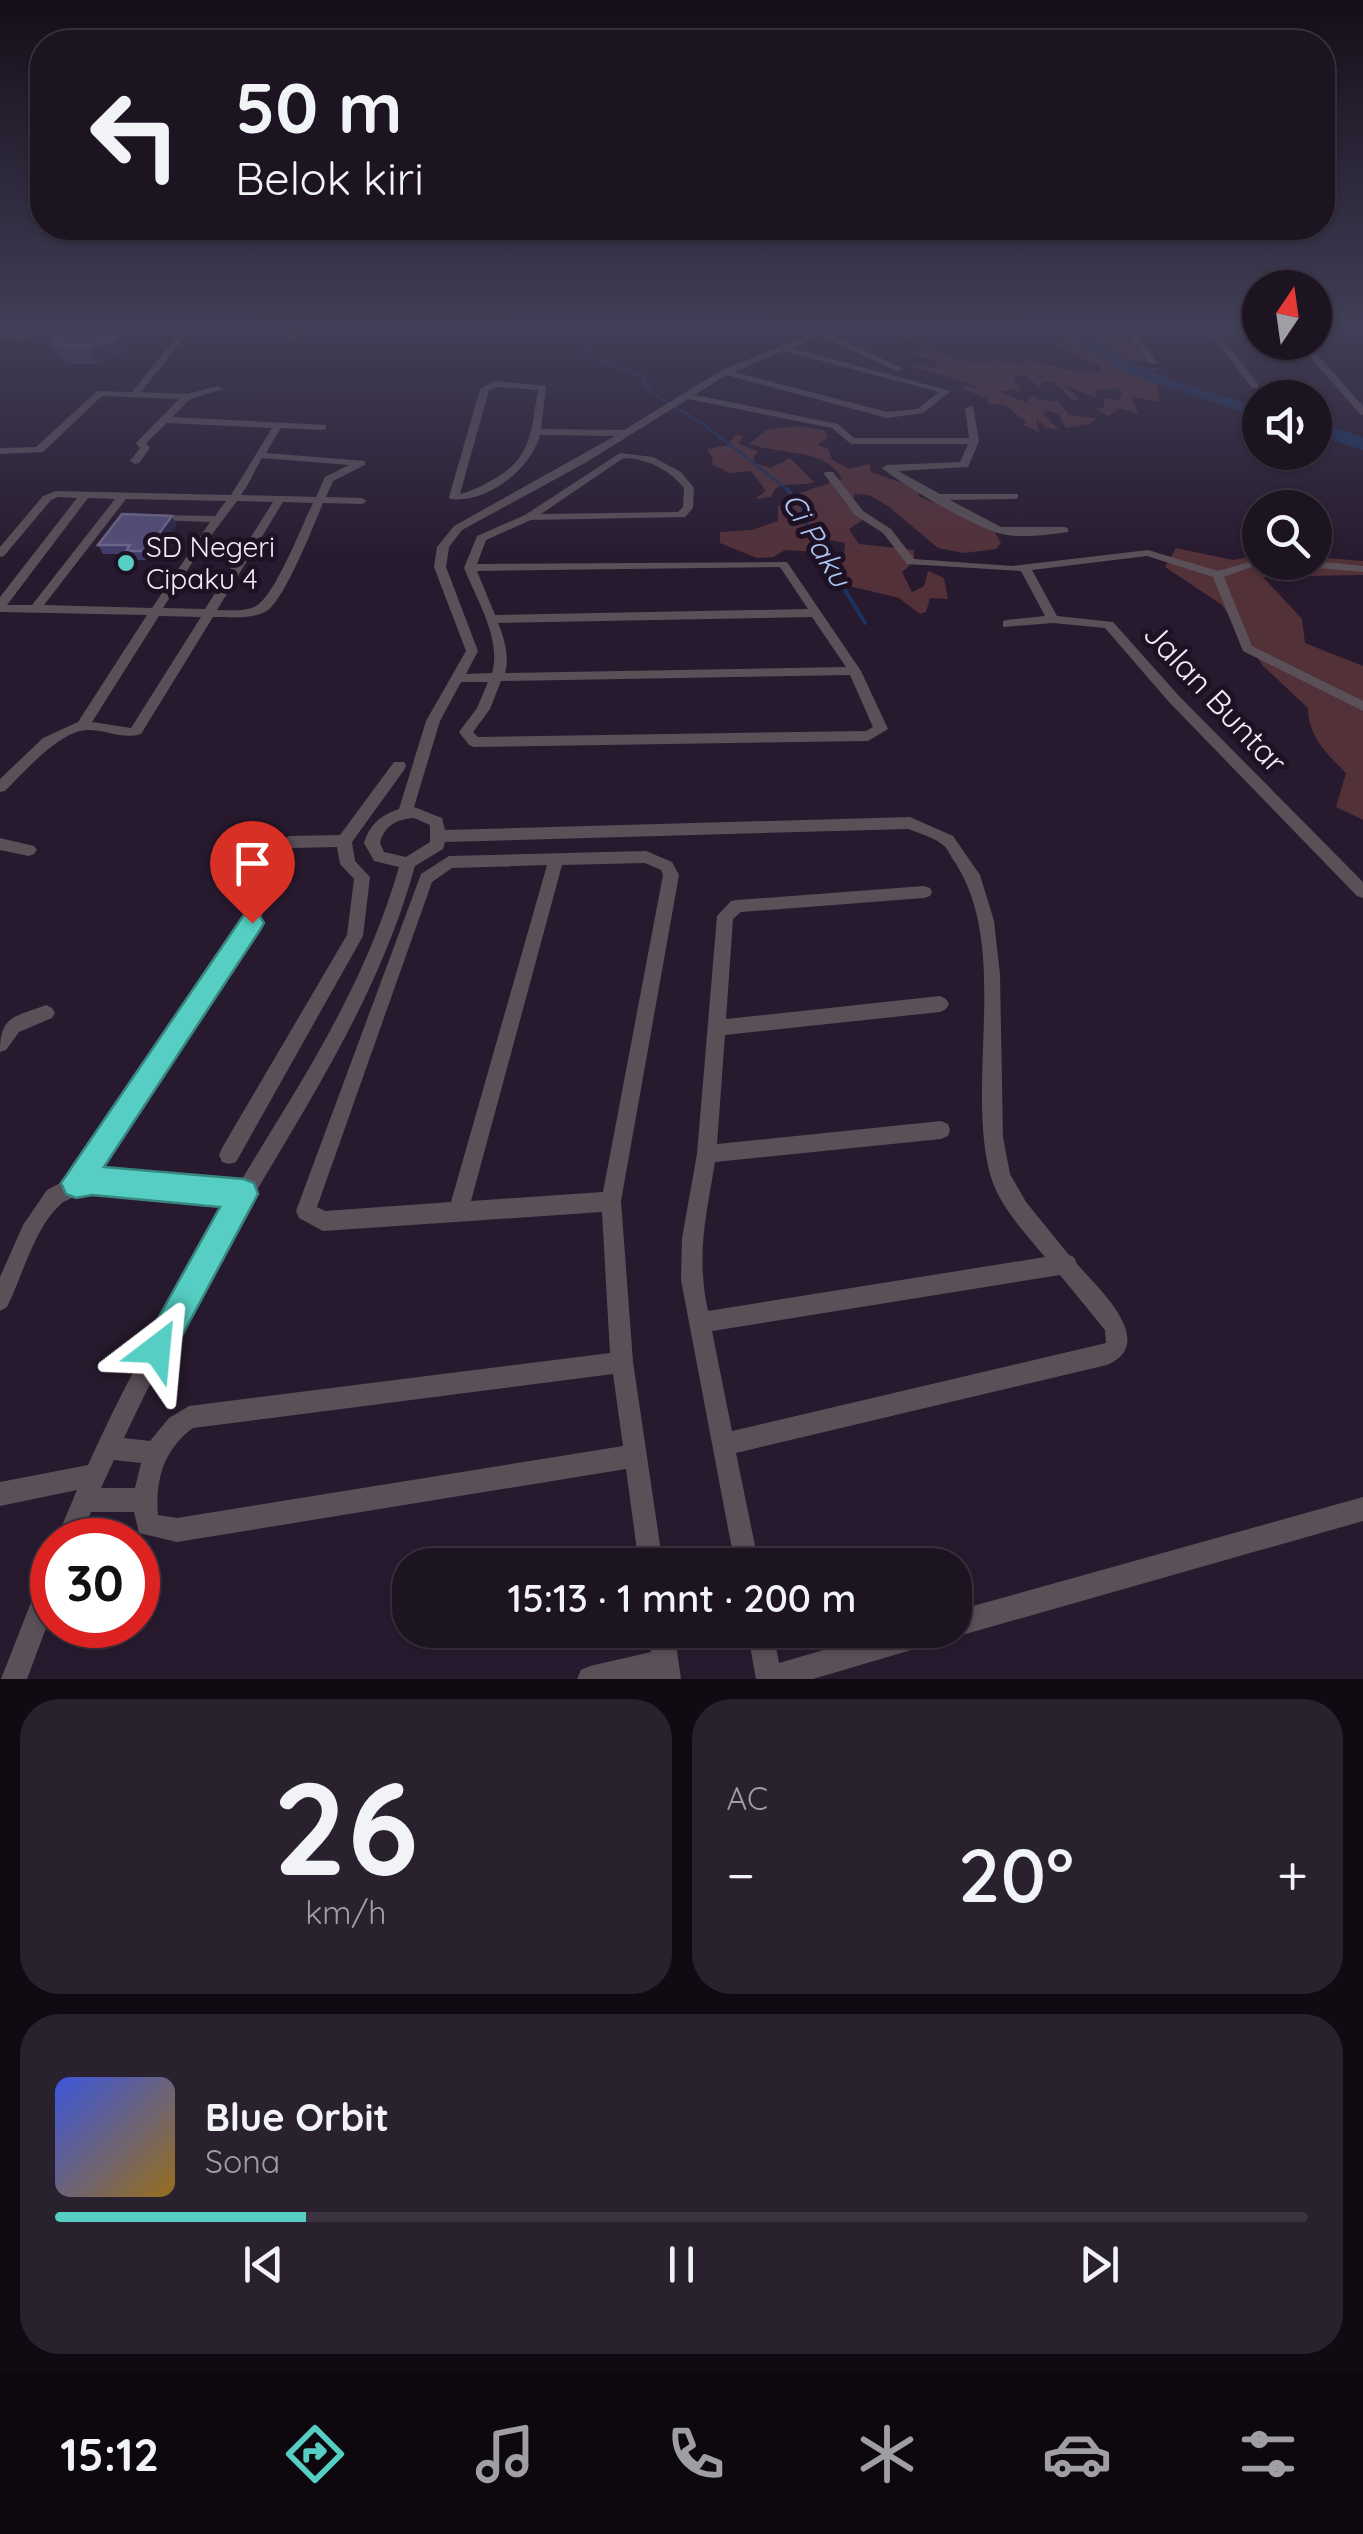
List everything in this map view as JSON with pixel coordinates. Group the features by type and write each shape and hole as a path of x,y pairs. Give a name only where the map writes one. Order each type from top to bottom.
{"street":[{"path":"0,451 39,450 86,405"},
{"path":"135,461 145,448 141,444 181,405"},
{"path":"481,405 452,496 464,498 519,471 528,460 539,405"},
{"path":"405,813 433,721 472,651 440,567 448,538 472,518 555,476 672,405"},
{"path":"724,405 836,426 851,441 974,441"},
{"path":"851,405 887,415 920,411 927,405"},
{"path":"970,408 974,441 964,465 887,468 900,480 942,497 997,530 1064,530"},
{"path":"168,420 322,427"},
{"path":"0,786 48,741 83,725 234,498 278,424"},
{"path":"535,432 626,433"},
{"path":"0,607 250,614 263,608 278,588 331,477 360,462 258,455"},
{"path":"470,568 774,562 789,568 855,671 881,722 878,734 474,742 466,732 499,676 502,656 492,619 470,568 481,538 529,516 625,455 674,471 689,488 687,510 676,516 529,516"},
{"path":"830,474 859,513 887,532 909,561 1026,568 1148,553 1218,575 1242,568"},
{"path":"0,607 86,494"},
{"path":"36,608 124,494"},
{"path":"0,554 47,498 124,494 362,501"},
{"path":"942,497 1014,496"},
{"path":"83,725 128,733 136,730 280,499"},
{"path":"107,516 126,516"},
{"path":"144,517 217,519"},
{"path":"1332,567 1363,570"},
{"path":"1026,568 1053,619"},
{"path":"1218,575 1247,648 1363,707"},
{"path":"492,619 817,612"},
{"name":"Jalan Buntar","path":"1007,624 1053,619 1109,625 1174,699 1363,892"},
{"path":"459,678 855,671"},
{"path":"229,1155 356,936 362,877 348,864 344,841 399,766"},
{"path":"405,813 431,817 441,836 430,853 408,863 387,861 372,843 378,827 405,813"},
{"path":"441,836 910,822 933,829 960,852 971,874 992,949 995,1034 989,1126 1000,1178 1115,1326 1116,1348 1107,1354 724,1444"},
{"path":"76,1183 252,923 274,851 289,842 344,841"},
{"path":"0,844 29,850"},
{"path":"611,1201 323,1221 312,1218 306,1202 426,878 449,862 646,856 667,866 670,875 611,1201 622,1362 649,1548"},
{"path":"458,1212 556,858"},
{"path":"77,1518 106,1448 244,1194 356,1008 389,932 408,863"},
{"path":"744,1548 691,1280 692,1238 707,1154 730,909 924,892"},
{"path":"716,1028 940,1004"},
{"path":"0,1044 13,1027 46,1014"},
{"path":"707,1154 941,1130"},
{"path":"0,1300 45,1209 64,1188 92,1180 244,1194"},
{"path":"698,1323 1066,1264"},
{"path":"622,1362 189,1416 171,1430 156,1453 145,1500 148,1526 177,1530 635,1456"},
{"path":"106,1448 156,1453"},
{"path":"0,1494 94,1475"},
{"path":"84,1500 145,1500"},
{"path":"972,1619 1363,1509"},
{"path":"14,1679 30,1638"},
{"path":"763,1648 769,1678 873,1648"},
{"path":"590,1679 666,1670"}],"shaded area":[{"path":"1005,405 1061,405 1069,415 1096,418 1090,424 1066,428 1058,414 1046,411 1043,414 1059,430 1046,428 1036,418 1039,432 1023,425 1026,422"},
{"path":"1135,405 1138,414 1120,408 1108,416 1096,409"},
{"path":"797,426 824,430 828,438 817,445 828,448 831,459 849,469 869,464 871,472 917,488 919,496 973,513 983,519 1001,543 996,549 964,553 938,548 888,506 869,495 855,494 853,499 864,519 849,529 859,544 914,550 914,562 902,572 912,592 924,586 928,571 944,578 948,599 930,598 926,612 920,614 899,598 841,584 833,569 844,554 845,543 824,539 819,552 785,550 773,557 757,558 720,543 720,532 752,530 778,521 778,506 806,501 800,493 842,479 835,469 814,457 749,444 767,430"},
{"path":"736,434 743,437 738,443 758,452 753,458 755,463 771,468 790,458 814,482 784,485 775,489 771,497 755,499 766,491 751,471 730,473 711,464 713,459 707,449 728,445"},
{"path":"1176,548 1233,560 1242,558 1242,580 1266,580 1302,619 1305,643 1363,666 1363,820 1336,807 1346,773 1315,736 1308,708 1263,666 1222,605 1165,567"},
{"path":"1332,558 1363,561 1363,575 1332,576"}],"building":[{"path":"122,514 172,516 146,551 126,551 130,545 98,545"}],"waterway":[{"name":"Ci Paku","path":"672,405 702,423 788,490"},
{"path":"1235,405 1242,407"},
{"path":"1332,433 1363,444"},
{"name":"Ci Paku","path":"788,490 802,507 806,525 865,623"}],"place":[{"name":"SD Negeri Cipaku 4","path":"126,563"}],"route":[{"path":"157,1349 244,1194 92,1180 76,1183 252,923"}]}
